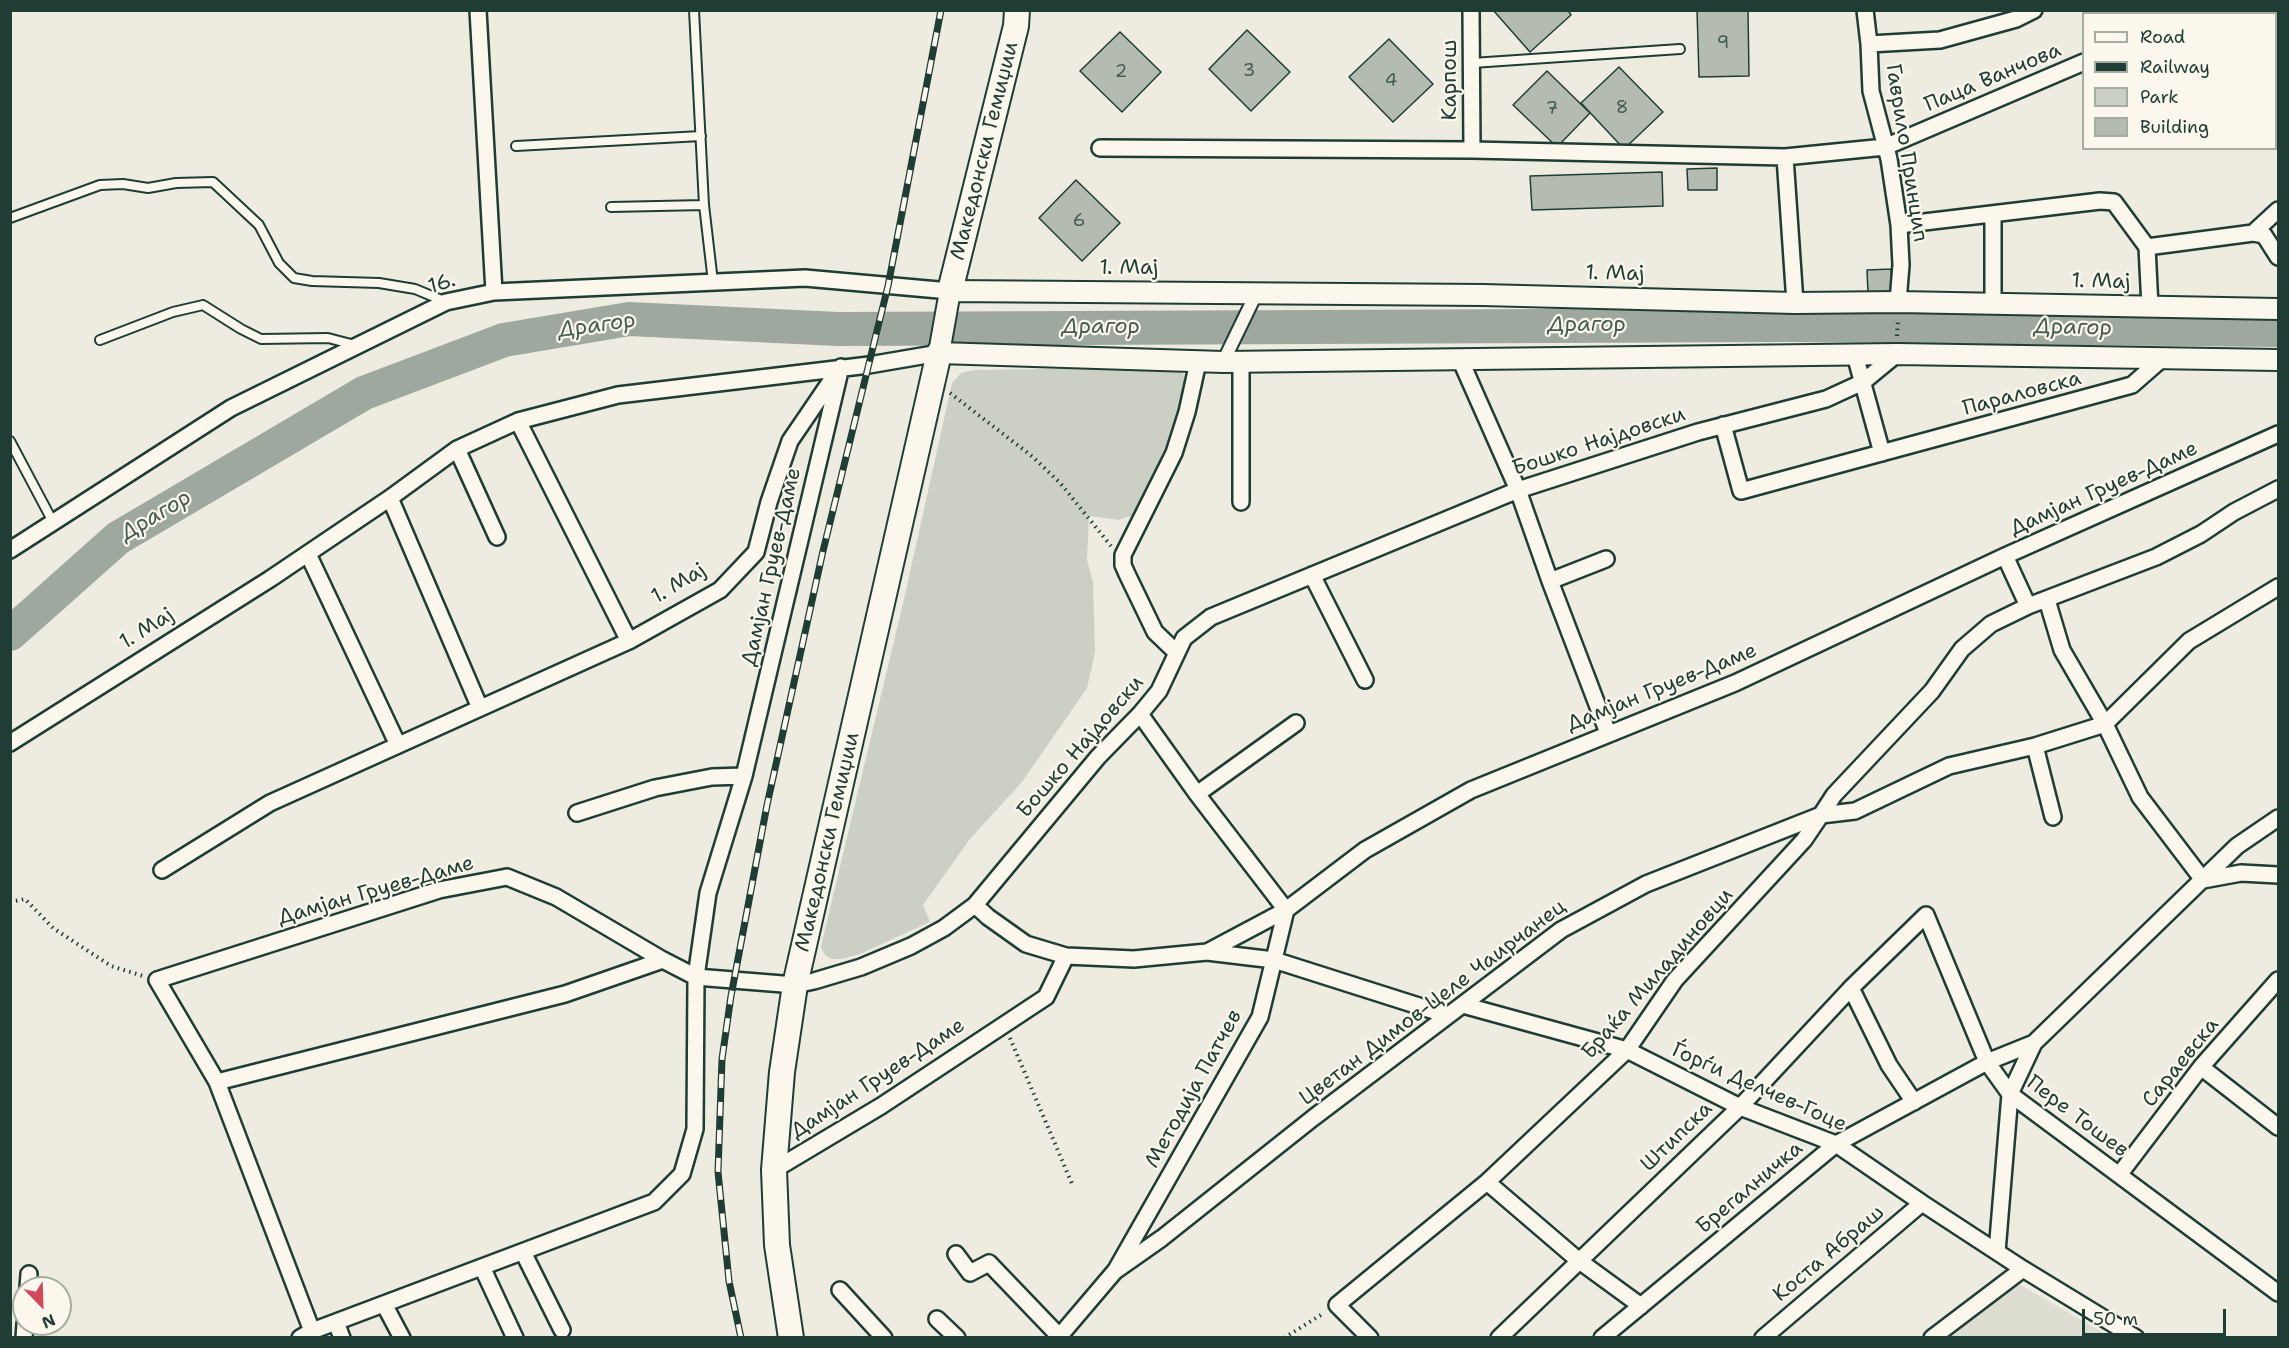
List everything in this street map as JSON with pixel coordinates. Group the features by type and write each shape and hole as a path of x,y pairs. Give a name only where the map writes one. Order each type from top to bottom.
{"main road":[{"name":"Македонски Гемиџии","path":"950,291 1016,26 1017,10"},
{"name":"Македонски Гемиџии","path":"791,1338 777,1245 774,1170 782,1072 795,986 939,353"}],"street":[{"path":"478,10 494,292"},
{"name":"Карпош","path":"1471,10 1472,150"},
{"name":"Гаврило Принцип","path":"1865,10 1871,91 1885,147 1899,225 1901,265 1898,306"},
{"path":"1869,44 1940,40 2016,19 2034,10"},
{"name":"Паца Ванчова","path":"1100,148 1472,150 1785,157 1885,147 2082,63"},
{"path":"1785,157 1795,303"},
{"path":"1899,225 2100,201 2114,202 2147,247 2150,307"},
{"path":"2253,233 2278,210"},
{"path":"1992,215 1993,305"},
{"path":"2147,247 2253,233 2264,235 2278,257"},
{"name":"16.","path":"10,550 231,408 446,302 494,292 805,278 950,291"},
{"path":"939,353 950,291"},
{"name":"1. Мај","path":"950,291 1254,299 1483,295 1898,306 2278,309"},
{"path":"1241,502 1231,357 1254,299"},
{"name":"1. Мај","path":"10,743 308,554 457,449 518,420 618,395 869,365 939,353 1198,362 1231,357 1460,359 1855,355 1897,350 2278,360"},
{"name":"Бошко Најдовски","path":"975,905 1098,757 1159,691 1184,638 1211,618 1518,490 1723,425 1826,399 1863,382 1897,350"},
{"path":"1855,355 1882,453"},
{"name":"Параловска","path":"1723,425 1741,491 2132,385 2164,357"},
{"path":"1460,359 1518,490 1608,733"},
{"path":"1177,653 1155,632 1122,561 1125,549 1174,453 1187,412 1198,362"},
{"name":"1. Мај","path":"162,870 270,803 629,641 720,590 756,552 769,502 790,441 841,367"},
{"name":"Дамјан Груев-Даме","path":"841,367 744,777 708,893 696,977 695,1129 682,1174 654,1202 306,1334 217,1082 157,980 439,890 507,877 556,897 696,977 795,986 861,967 911,946 944,928 975,905 1026,944 1066,956 1134,959 1207,952 1286,910 1365,850 1471,789 1735,683 2004,556 2278,434"},
{"path":"518,420 629,641"},
{"path":"457,449 498,537"},
{"path":"1821,815 1834,795 1932,691 1962,649 1991,624 2028,606 2156,557 2201,534 2234,512 2278,489"},
{"path":"390,498 480,708"},
{"path":"308,554 398,745"},
{"path":"2004,556 2028,606"},
{"path":"1550,581 1606,559"},
{"path":"1312,575 1365,680"},
{"path":"1821,815 1855,810 1949,766 2035,746 2105,724 2188,641 2278,587"},
{"path":"2047,600 2062,650 2105,724 2140,797 2203,880 2241,873 2278,875"},
{"path":"1140,714 1197,794 1286,910"},
{"path":"1197,794 1296,723"},
{"path":"2035,746 2053,817"},
{"path":"577,813 655,788 712,777 744,777"},
{"name":"Цветан Димов-Целе Чаирчанец","path":"956,1254 970,1273 989,1263 1059,1337 1115,1271 1162,1239 1313,1118 1561,930 1646,884 1821,815"},
{"name":"Браќа Миладиновци","path":"1337,1305 1487,1182 1627,1050 1675,980 1804,840 1821,815"},
{"name":"Брегалничка","path":"1997,1251 2010,1094 2034,1043 2237,846 2278,818"},
{"path":"2237,846 2241,873"},
{"name":"Методија Патчев","path":"1115,1271 1260,1017 1286,910"},
{"name":"Штипска","path":"1499,1338 1740,1107 1851,988 1926,915"},
{"name":"Пере Тошев","path":"1926,915 1987,1062 2010,1094 2278,1293"},
{"path":"1207,952 1274,960 1447,1015"},
{"name":"Дамјан Груев-Даме","path":"774,1170 881,1106 1046,997 1066,956"},
{"path":"217,1082 565,994 663,960"},
{"name":"Сараевска","path":"2119,1175 2201,1067 2278,980"},
{"path":"1851,988 1888,1065 1914,1102"},
{"name":"Ѓорѓи Делчев-Гоце","path":"1463,1005 1627,1050 1740,1107 1836,1143 1922,1203 2136,1338"},
{"name":"Брегалничка","path":"1602,1338 1836,1143 1987,1062 2034,1043"},
{"path":"2201,1067 2278,1127"},
{"path":"1487,1182 1578,1260 1641,1306"},
{"name":"Коста Абраш","path":"1763,1338 1922,1203"},
{"path":"1141,1225 1162,1239"},
{"path":"523,1252 562,1330"},
{"path":"482,1267 515,1338"},
{"path":"1932,1338 2024,1269"},
{"path":"840,1290 884,1338"},
{"path":"384,1304 402,1338"},
{"path":"1337,1305 1370,1338"},
{"path":"937,1319 957,1338"},
{"path":"336,1322 342,1338"}],"lane":[{"path":"694,10 704,205 713,282"},
{"path":"1472,63 1680,49"},
{"path":"516,146 701,136"},
{"path":"10,218 100,185 123,184 148,188 176,183 213,182 259,225 279,263 294,278 379,283 415,290 446,302"},
{"path":"612,207 704,205"},
{"path":"100,340 173,312 203,305 261,339 328,338 356,345"},
{"path":"10,441 53,522"}],"path":[{"path":"1897,350 1898,306"},
{"path":"932,380 1033,457 1082,507 1122,561"},
{"path":"10,902 25,899 52,928 111,966 157,980"},
{"path":"1004,1023 1073,1185"},
{"path":"1284,1338 1337,1305"}],"shaded area":[{"path":"2019,1284 2110,1337 1949,1337"}],"green space":[{"path":"1177,367 1182,370 1186,383 1180,413 1164,457 1136,514 1119,520 1089,516 1087,560 1093,582 1095,653 1087,688 1022,782 970,839 923,905 930,922 860,954 841,959 826,956 821,948 823,938 905,595 952,383 961,373 974,370"}],"building":[{"path":"1493,10 1568,10 1571,15 1530,52"},
{"path":"1697,10 1748,10 1749,76 1699,77"},
{"path":"1247,30 1290,72 1251,111 1209,69"},
{"path":"1120,32 1161,72 1122,112 1080,71"},
{"path":"1389,39 1433,84 1393,122 1349,77"},
{"path":"1619,67 1663,112 1624,149 1581,103"},
{"path":"1547,71 1590,113 1557,147 1513,105"},
{"path":"1717,168 1717,190 1688,190 1687,169"},
{"path":"1662,172 1663,206 1532,210 1530,176"},
{"path":"1076,180 1120,223 1082,261 1039,218"},
{"path":"1891,269 1892,292 1868,293 1867,270"}],"waterway":[{"name":"Драгор","path":"10,634 118,538 364,393 504,340 629,319 838,329 1786,325 2278,330"}],"railway":[{"path":"741,1338 729,1281 718,1172 722,1059 731,996 767,805 823,551 888,286 941,10"}]}
